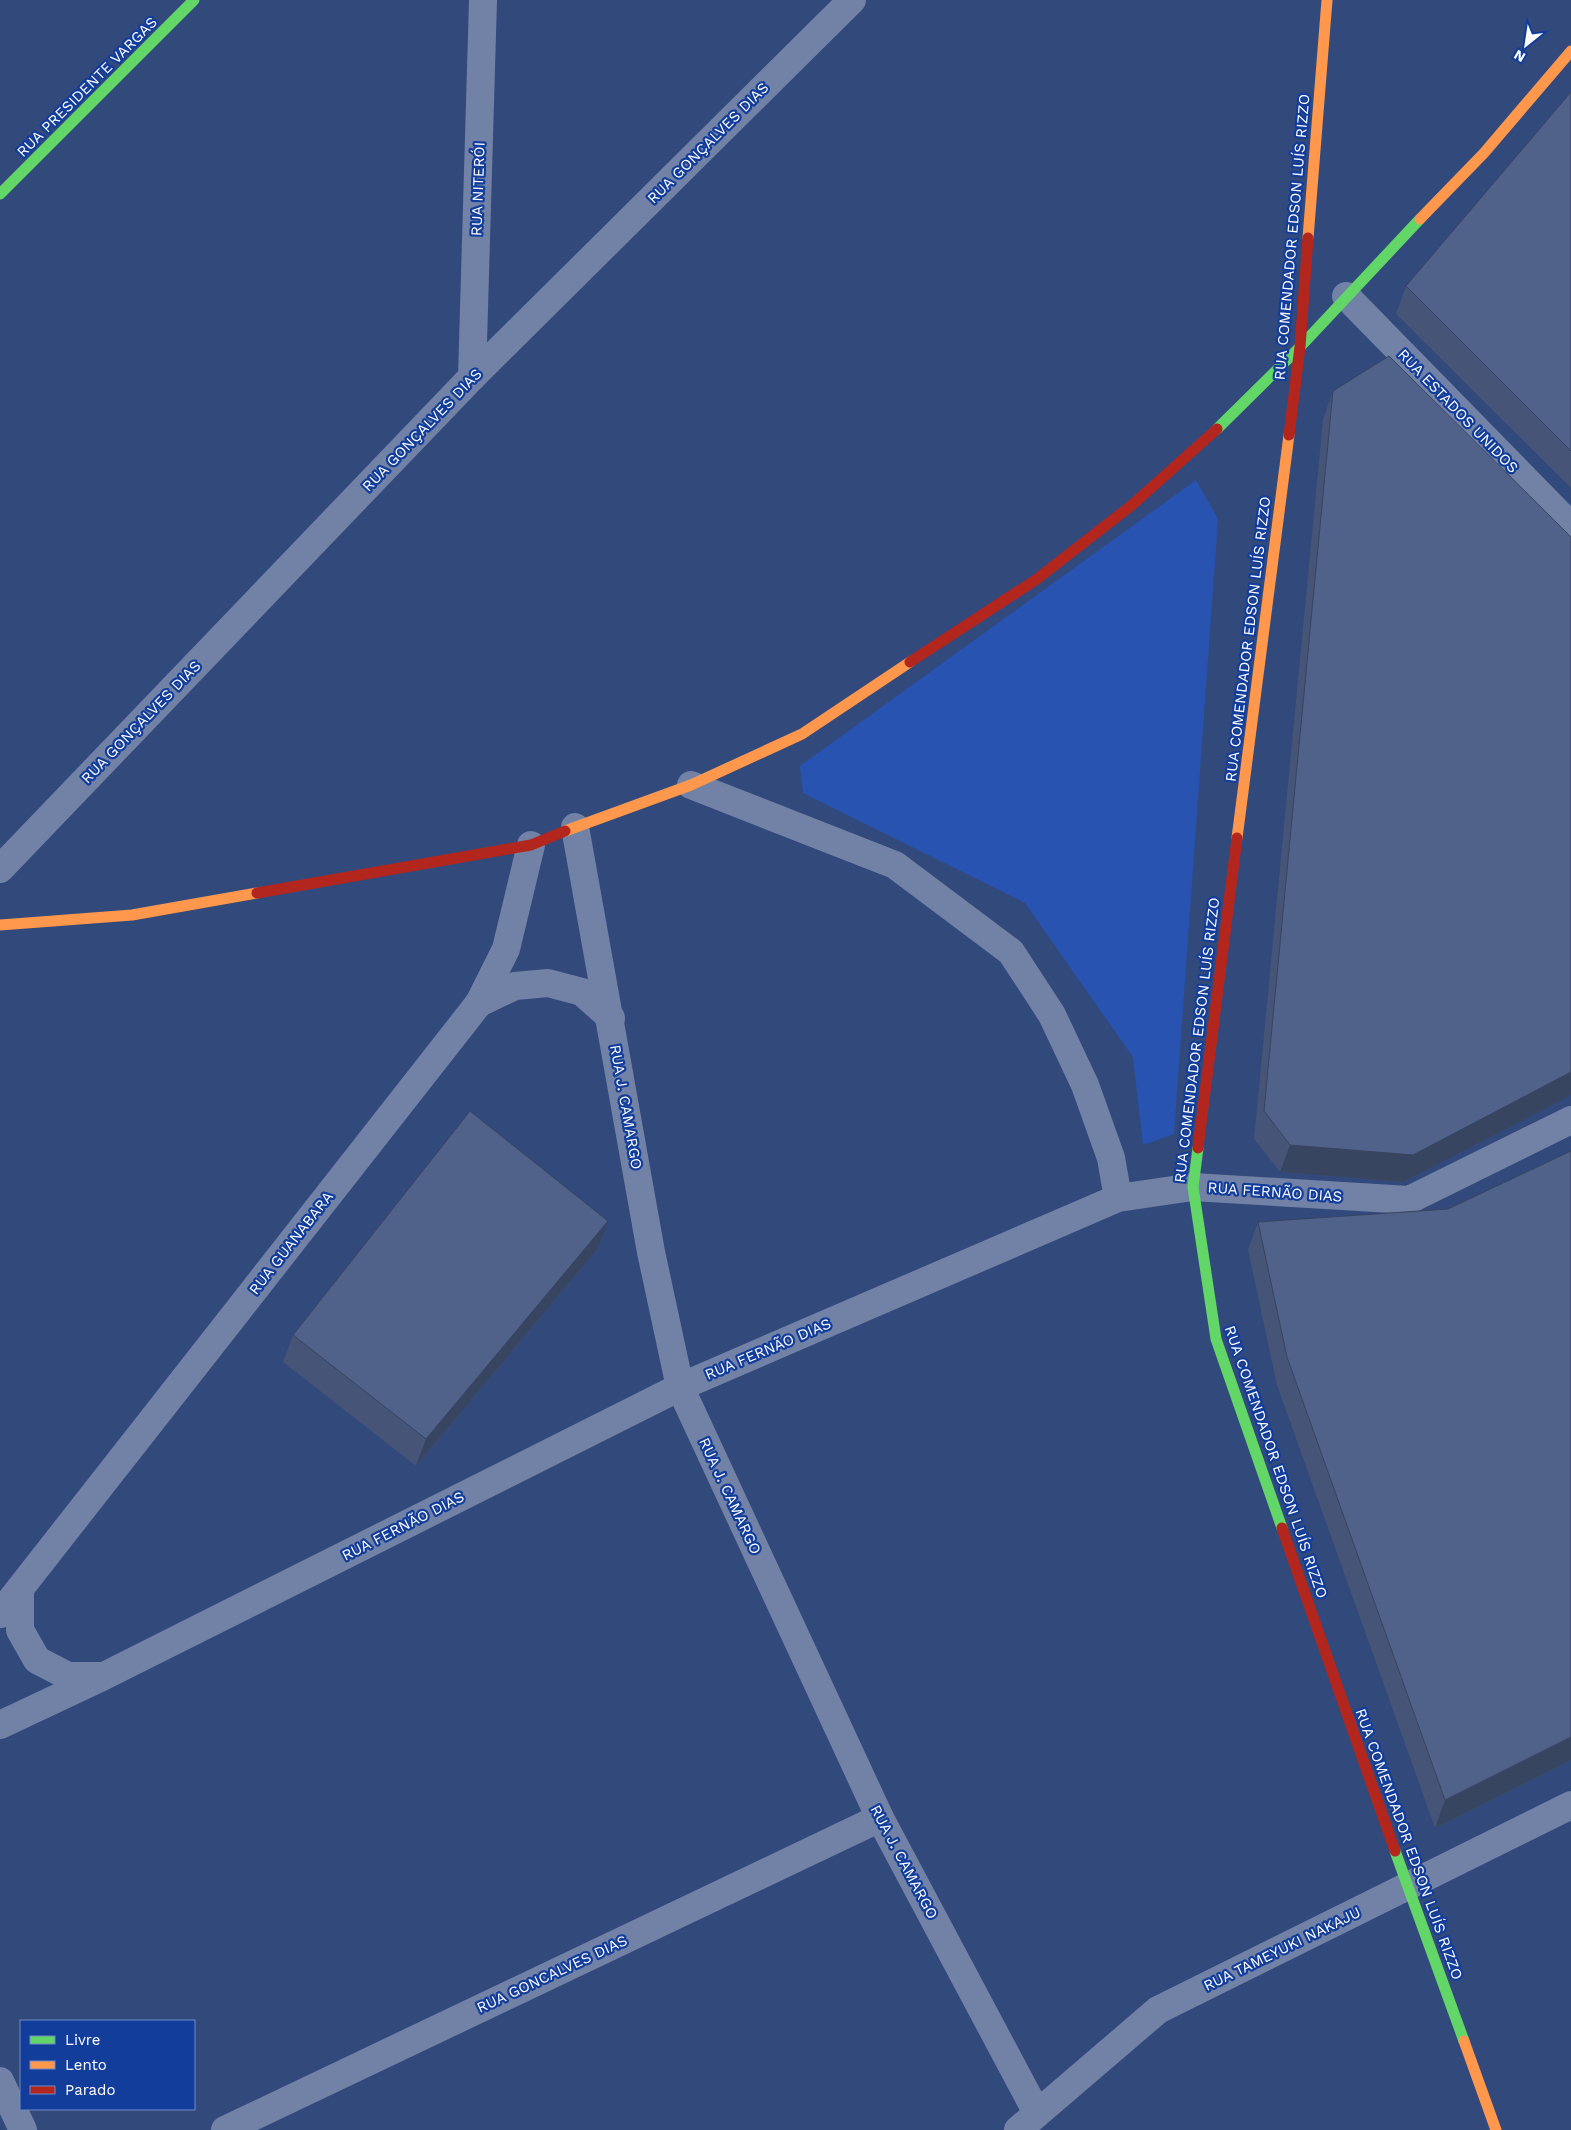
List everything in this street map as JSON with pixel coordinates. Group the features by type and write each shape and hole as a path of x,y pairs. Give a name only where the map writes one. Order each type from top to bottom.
{"street":[{"name":"RUA PRESIDENTE VARGAS","path":"0,194 194,0"},
{"name":"RUA NITERÓI","path":"472,377 483,0"},
{"name":"RUA GONÇALVES DIAS","path":"0,869 472,377 852,0"},
{"name":"RUA COMENDADOR EDSON LUÍS RIZZO","path":"1326,0 1300,347 1193,1187 1216,1339 1408,1886 1496,2130"},
{"path":"0,925 132,915 532,845 575,827 691,785 802,734 1036,579 1132,504 1221,426 1300,347 1346,296 1484,153 1571,51"},
{"name":"RUA ESTADOS UNIDOS","path":"1346,296 1571,526"},
{"path":"691,785 895,865 1011,952 1052,1014 1085,1085 1111,1158 1118,1198"},
{"name":"RUA J. CAMARGO","path":"575,827 611,1018 651,1252 680,1387 880,1818 1027,2122"},
{"name":"RUA GUANABARA","path":"0,1614 479,1003 506,949 532,845"},
{"path":"479,1003 515,986 548,984 582,992 611,1018"},
{"name":"RUA FERNÃO DIAS","path":"0,1725 104,1676 680,1387 1118,1198 1193,1187 1409,1200 1571,1120"},
{"path":"20,1589 20,1630 37,1660 68,1676 104,1676"},
{"name":"RUA TAMEYUKI NAKAJU","path":"1027,2122 1158,2010 1571,1805"},
{"name":"RUA GONCALVES DIAS","path":"225,2130 880,1818"},
{"path":"0,2081 23,2130"}],"shaded area":[{"path":"1196,480 1218,519 1174,1134 1143,1145 1133,1057 1025,903 803,793 800,766"}],"building":[{"path":"1571,92 1571,451 1406,286"},
{"path":"1389,356 1571,537 1571,1072 1413,1155 1290,1145 1264,1111 1333,391"},
{"path":"470,1111 608,1221 426,1439 293,1335"},
{"path":"1571,1151 1571,1737 1445,1800 1287,1357 1258,1222 1448,1209"}],"traffic: fast":[{"path":"0,194 194,0"},
{"path":"1217,429 1300,347 1420,219"},
{"path":"1198,1148 1193,1187 1216,1339 1282,1528"},
{"path":"1395,1851 1464,2041"}],"traffic: slow":[{"path":"1308,238 1327,0"},
{"path":"1420,219 1484,153 1571,51"},
{"path":"1237,838 1289,435"},
{"path":"565,831 691,785 802,734 910,662"},
{"path":"0,925 132,915 257,893"},
{"path":"1464,2041 1496,2130"}],"traffic: jam":[{"path":"1289,435 1300,347 1308,238"},
{"path":"910,662 1037,579 1132,505 1217,429"},
{"path":"257,893 531,845 565,831"},
{"path":"1198,1148 1237,838"},
{"path":"1282,1528 1395,1851"}]}
